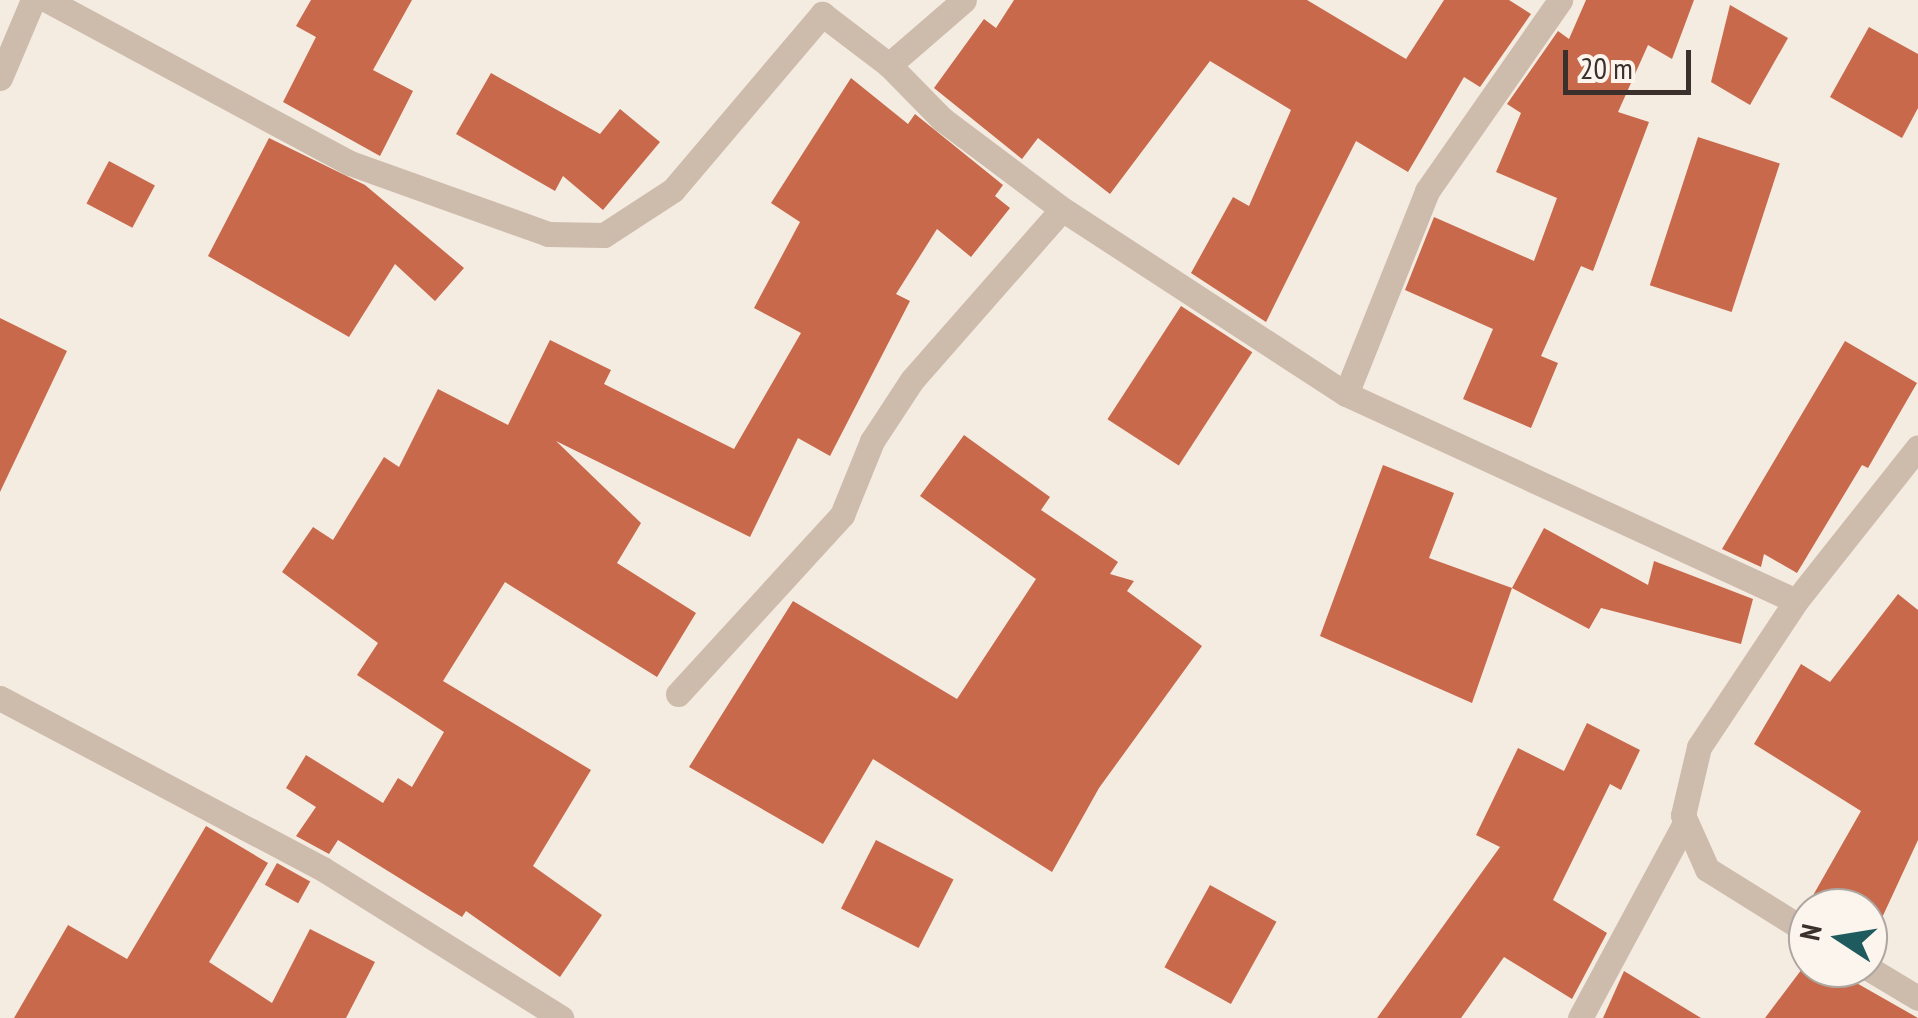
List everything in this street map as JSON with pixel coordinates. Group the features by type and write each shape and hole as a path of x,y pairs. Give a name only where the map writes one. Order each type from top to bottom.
{"street":[{"path":"0,78 9,31 33,0"},
{"path":"46,0 350,163 548,234 604,235 672,190 822,14 889,65 942,119 1062,209 1346,394 1796,602"},
{"path":"889,65 964,0"},
{"path":"1346,394 1427,191 1560,0"},
{"path":"678,694 842,515 872,441 912,380 1062,209"},
{"path":"1580,1018 1685,823 1686,784 1699,746 1796,602 1918,447"},
{"path":"0,698 324,869 561,1018"},
{"path":"1685,823 1708,868 1788,919"},
{"path":"1888,980 1918,998"}],"building":[{"path":"311,0 412,0 373,70 413,91 380,156 283,102 316,37 296,26"},
{"path":"1014,0 1307,0 1406,59 1444,0 1509,0 1531,14 1480,87 1464,77 1408,172 1356,141 1266,322 1191,273 1233,197 1249,206 1291,110 1210,61 1110,194 1038,138 1022,159 934,88 984,19 996,28"},
{"path":"1586,0 1694,0 1672,59 1648,45 1618,112 1649,122 1593,271 1581,266 1541,356 1558,363 1531,428 1463,399 1493,329 1405,290 1434,217 1534,261 1557,198 1496,172 1521,113 1507,104 1558,31 1569,39"},
{"path":"1730,5 1788,38 1750,105 1711,82"},
{"path":"1869,27 1918,54 1918,108 1902,138 1830,97"},
{"path":"491,73 600,134 620,109 660,142 603,210 563,176 555,191 456,134"},
{"path":"851,78 908,124 915,114 1003,185 995,196 1010,208 971,257 937,229 896,294 910,301 830,456 798,438 750,537 556,441 641,523 617,563 696,613 657,677 505,582 443,681 591,770 533,866 602,915 560,977 466,911 462,917 338,840 329,854 296,836 316,807 286,788 306,755 383,803 398,778 412,787 444,732 357,675 378,643 282,572 313,527 333,540 384,457 399,467 438,389 508,425 550,340 611,370 604,384 734,449 801,333 754,308 800,222 771,203"},
{"path":"1698,137 1780,164 1732,312 1650,285"},
{"path":"269,138 365,185 464,268 435,301 395,264 349,337 208,256"},
{"path":"109,161 155,185 132,228 86,203"},
{"path":"1181,306 1252,352 1179,466 1107,419"},
{"path":"0,318 67,351 0,492"},
{"path":"1845,341 1917,383 1868,468 1862,465 1797,573 1764,554 1761,567 1722,549"},
{"path":"964,435 1050,497 1041,510 1118,562 1110,574 1134,581 1127,591 1202,646 1099,788 1052,872 873,759 823,844 689,767 793,601 957,699 1036,579 920,496"},
{"path":"1383,465 1454,493 1429,558 1512,588 1472,703 1320,636"},
{"path":"1544,528 1648,585 1654,561 1753,599 1741,644 1601,608 1589,629 1512,588"},
{"path":"1898,594 1918,610 1918,840 1888,905 1888,888 1817,888 1861,811 1754,744 1801,664 1830,682"},
{"path":"1587,723 1640,750 1621,790 1610,784 1553,900 1607,933 1572,999 1504,957 1461,1018 1377,1018 1500,847 1476,835 1518,748 1564,771"},
{"path":"206,826 268,863 209,962 272,1003 310,929 375,962 346,1018 14,1018 68,925 127,959"},
{"path":"876,840 954,879 919,948 841,909"},
{"path":"277,863 310,881 298,903 265,885"},
{"path":"1210,885 1276,922 1231,1004 1164,967"},
{"path":"1624,971 1701,1018 1603,1018"},
{"path":"1788,988 1865,988 1918,1018 1765,1018"}]}
